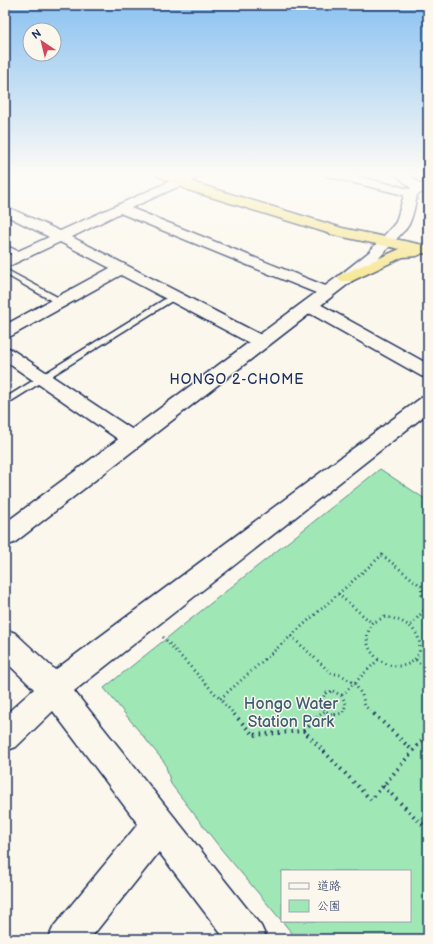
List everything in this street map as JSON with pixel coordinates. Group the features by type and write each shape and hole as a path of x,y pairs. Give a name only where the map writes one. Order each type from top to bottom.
{"highway":[{"path":"289,217 308,223 391,237 428,251"},
{"path":"391,237 412,234"},
{"path":"346,278 400,253 428,251"}],"street":[{"path":"20,217 122,268 262,342"},
{"path":"5,263 100,217"},
{"path":"141,217 327,292"},
{"path":"5,536 346,278 391,237 403,223 406,217"},
{"path":"5,332 122,268"},
{"path":"310,306 428,372"},
{"path":"5,353 132,440"},
{"path":"5,736 54,689 428,403"},
{"path":"5,642 54,689 248,939"},
{"path":"67,939 159,825"}],"lane":[{"path":"5,247 21,256"},
{"path":"5,271 60,302"},
{"path":"5,402 176,296"}],"path":[{"path":"220,699 382,555 421,586 422,595 428,602"},
{"path":"338,594 372,623"},
{"path":"411,625 428,606"},
{"path":"385,617 398,618 411,625 420,638 421,650 416,660 404,666 392,666 379,659 368,647 367,636 372,623 385,617"},
{"path":"161,635 252,735 304,731 325,711"},
{"path":"291,636 331,673 341,675 355,684 362,695 365,706 413,751"},
{"path":"342,696 379,659"},
{"path":"416,660 428,670"},
{"path":"333,691 342,696 346,704 343,713 334,715 325,711 322,702 325,693 333,691"},
{"path":"304,731 371,800 428,733"},
{"path":"384,786 428,830"}],"green space":[{"name":"Hongo Water Station Park","path":"380,469 428,501 428,939 297,939 283,922 411,922 411,870 281,870 281,920 221,849 171,784 165,763 104,688"}],"district":[{"name":"HONGO 2-CHOME","path":"237,379"}]}
